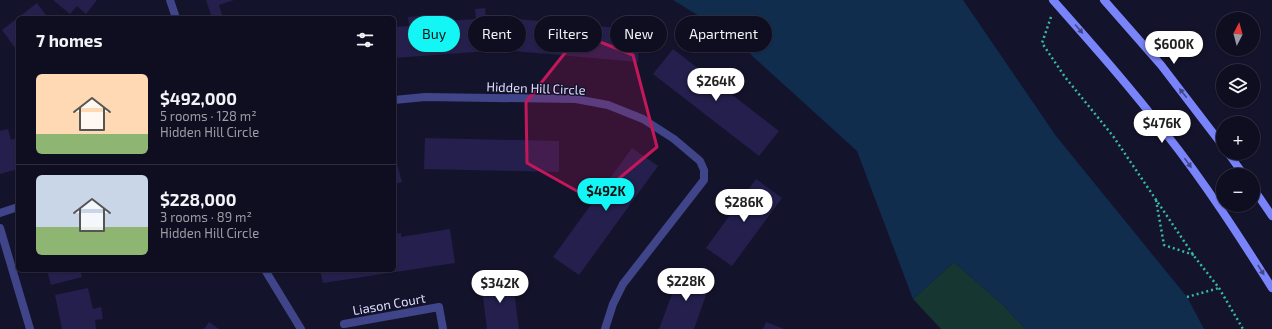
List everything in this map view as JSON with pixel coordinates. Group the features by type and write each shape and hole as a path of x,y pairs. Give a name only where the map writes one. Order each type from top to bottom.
{"street":[{"path":"170,0 175,16"},
{"path":"1104,0 1161,65 1216,137"},
{"path":"1055,2 1168,135 1206,188 1272,288"},
{"name":"Hidden Hill Circle","path":"396,100 425,97 576,99 608,106 643,119 674,139 700,161 704,170 704,180 623,284 613,304 606,329"},
{"path":"1260,198 1272,216"},
{"path":"0,213 16,208"},
{"path":"0,228 30,329"},
{"path":"266,272 300,329"},
{"name":"Liason Court","path":"344,324 439,307 443,329"}],"path":[{"path":"1055,2 1042,43 1065,77 1113,136 1194,256 1219,288 1243,329"},
{"path":"1156,198 1164,245 1194,256"},
{"path":"1187,297 1219,288"}],"highlighted area":[{"path":"580,34 633,55 657,147 593,200 527,163 526,102"}],"green space":[{"path":"954,262 1003,305 1026,329 941,329 913,299"}],"water":[{"path":"673,0 963,0 1056,136 1187,297 1204,329 1026,329 1003,305 954,262 913,299 857,151 748,52 772,52 772,16 699,16"}],"building":[{"path":"53,0 97,0 86,14 77,6 70,14"},
{"path":"206,0 234,0 219,5 222,16 211,16"},
{"path":"37,3 47,16 20,16"},
{"path":"485,8 486,16 476,16 475,9"},
{"path":"16,19 16,49 2,30"},
{"path":"460,20 468,20 468,52 475,52 396,58 396,27 408,26 408,52 460,52"},
{"path":"526,20 534,21 534,52 602,52 602,27 610,27 610,52 639,52 638,62 526,52"},
{"path":"673,49 779,131 759,156 653,74"},
{"path":"8,129 11,140 16,139 16,170 0,174 0,131"},
{"path":"425,138 559,141 559,172 424,169"},
{"path":"632,148 658,166 579,275 553,257"},
{"path":"396,160 402,182 396,184"},
{"path":"756,179 782,198 732,266 706,248"},
{"path":"450,229 455,263 396,272 396,234 401,233 401,237"},
{"path":"681,270 711,281 694,329 659,329"},
{"path":"48,272 81,272 82,277 51,285"},
{"path":"320,272 396,272 323,283"},
{"path":"512,277 519,329 487,329 481,281"},
{"path":"88,288 93,309 101,307 103,319 95,320 96,329 62,329 55,295"},
{"path":"209,322 219,329 204,329"},
{"path":"766,322 784,329 763,329"}]}
